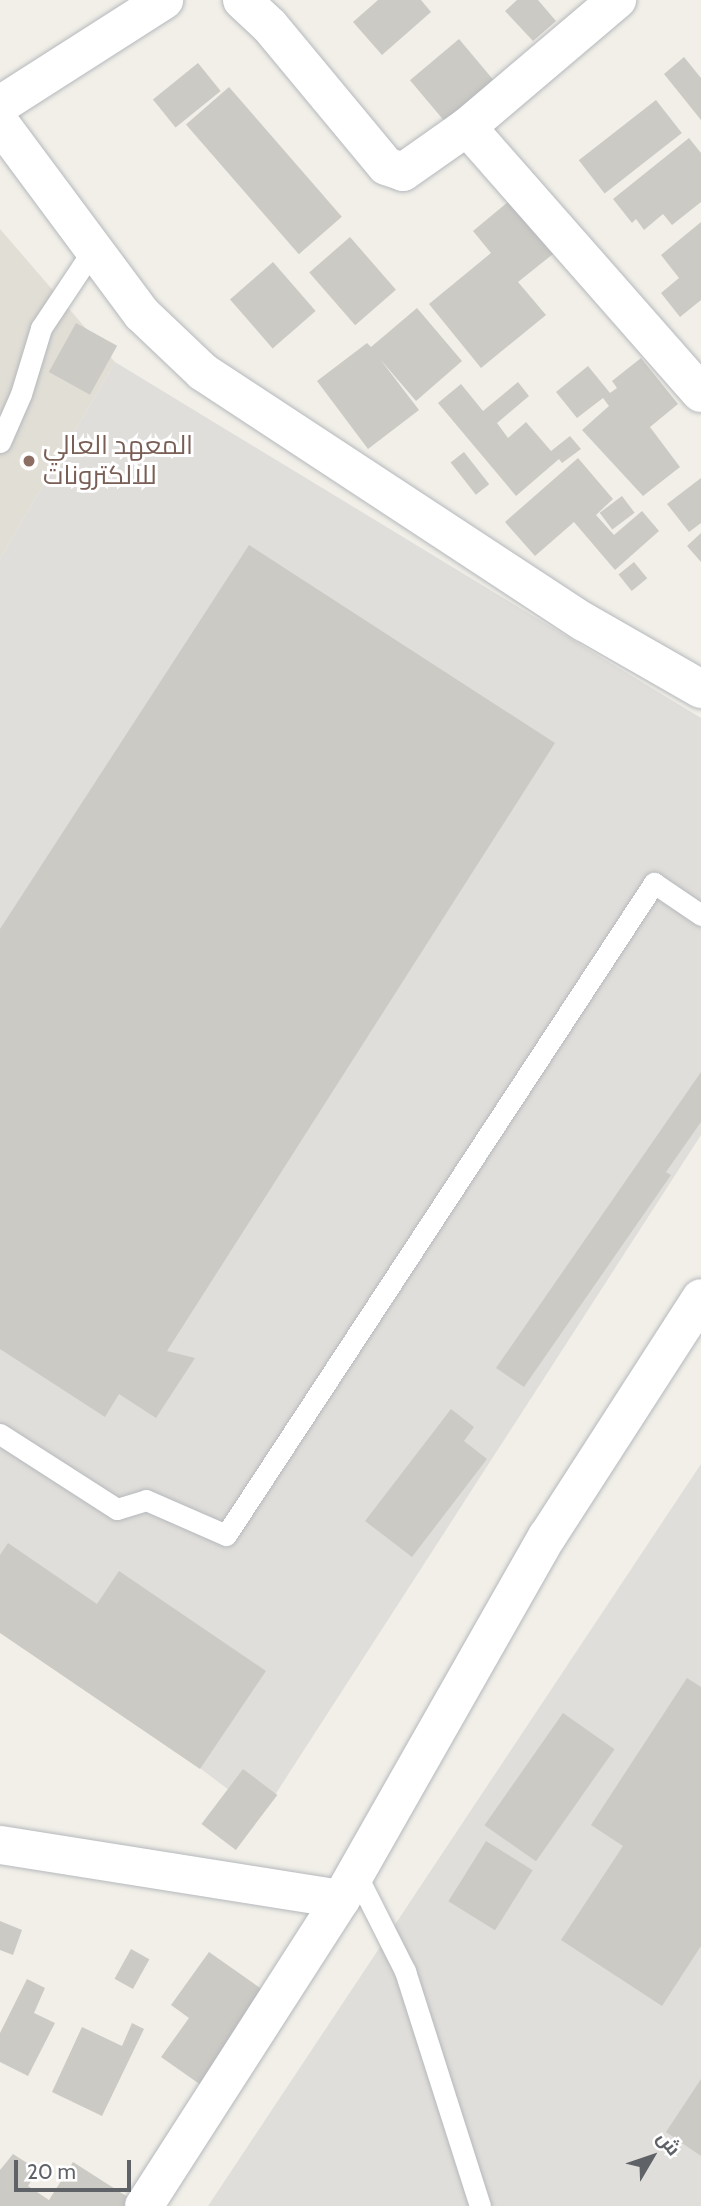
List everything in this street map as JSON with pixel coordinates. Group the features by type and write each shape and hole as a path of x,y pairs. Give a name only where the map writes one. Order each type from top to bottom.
{"street":[{"path":"0,105 164,0"},
{"path":"242,0 269,25 386,166 402,172 467,127 616,0"},
{"path":"0,123 142,314 203,372 584,622 701,688"},
{"path":"467,127 701,393"},
{"path":"144,2206 349,1886 547,1537 701,1298"},
{"path":"0,1845 349,1886"}],"lane":[{"path":"0,442 21,394 41,328 93,250"},
{"path":"0,1434 117,1509 146,1500 226,1535 654,883 701,915"},
{"path":"349,1886 405,1971 480,2206"}],"shaded area":[{"name":"المعهد العالي للالكترونات","path":"0,229 115,362 0,559"},
{"path":"115,362 701,718 701,1135 262,1815 0,1617 0,559"},
{"path":"701,1464 701,2206 208,2206"}],"building":[{"path":"378,0 421,0 431,12 382,55 353,22"},
{"path":"517,0 538,0 556,21 533,41 505,11"},
{"path":"459,39 498,85 449,126 410,80"},
{"path":"684,57 701,78 701,120 664,74"},
{"path":"198,63 221,91 176,127 153,100"},
{"path":"229,87 342,217 299,254 186,124"},
{"path":"656,100 682,133 605,193 579,160"},
{"path":"689,138 701,153 701,202 672,225 663,214 644,230 636,219 632,223 613,199"},
{"path":"514,197 558,250 518,282 546,315 481,368 429,304 491,253 473,231"},
{"path":"701,222 701,300 680,317 661,293 679,278 661,255"},
{"path":"350,237 396,290 355,325 309,272"},
{"path":"273,262 316,311 273,348 230,299"},
{"path":"417,308 462,361 416,401 380,359 419,410 368,449 317,381 367,343 371,347"},
{"path":"76,323 117,346 90,395 49,372"},
{"path":"641,358 678,404 650,427 680,467 643,496 582,430 609,406 603,398 577,418 556,392 588,366 610,393 617,388 612,381"},
{"path":"518,382 529,396 497,423 508,438 526,422 551,451 570,436 581,449 562,463 559,459 516,496 438,403 461,384 483,411"},
{"path":"464,452 489,484 476,495 451,462"},
{"path":"578,458 613,499 596,515 614,535 642,511 659,531 615,570 574,522 535,556 505,522"},
{"path":"701,478 701,523 689,532 667,504"},
{"path":"622,496 635,513 612,530 600,513"},
{"path":"701,533 701,562 687,546"},
{"path":"249,545 555,743 167,1351 195,1358 156,1418 119,1394 105,1417 0,1349 0,929"},
{"path":"634,562 647,578 632,591 618,575"},
{"path":"701,1072 701,1122 666,1172 671,1175 524,1387 496,1368"},
{"path":"451,1409 474,1427 464,1441 487,1459 412,1557 365,1521"},
{"path":"8,1543 97,1604 119,1571 266,1671 200,1769 0,1633 0,1555"},
{"path":"687,1678 701,1687 701,1946 662,2006 561,1940 623,1846 591,1825"},
{"path":"563,1713 615,1749 536,1861 484,1825"},
{"path":"243,1769 277,1795 236,1850 201,1824"},
{"path":"486,1841 533,1870 495,1930 448,1901"},
{"path":"0,1921 22,1930 13,1955 0,1950"},
{"path":"131,1949 149,1959 133,1989 115,1979"},
{"path":"209,1952 273,1997 208,2090 161,2057 189,2018 171,2005"},
{"path":"27,1979 45,1988 34,2013 55,2023 28,2076 0,2062 0,2033"},
{"path":"132,2023 144,2029 102,2116 52,2092 82,2027 122,2046"},
{"path":"701,2079 701,2156 666,2132"},
{"path":"13,2154 38,2170 28,2186 49,2200 73,2162 134,2201 130,2206 0,2206 0,2170"}],"place":[{"name":"المعهد العالي للالكترونات","path":"29,461"}]}
